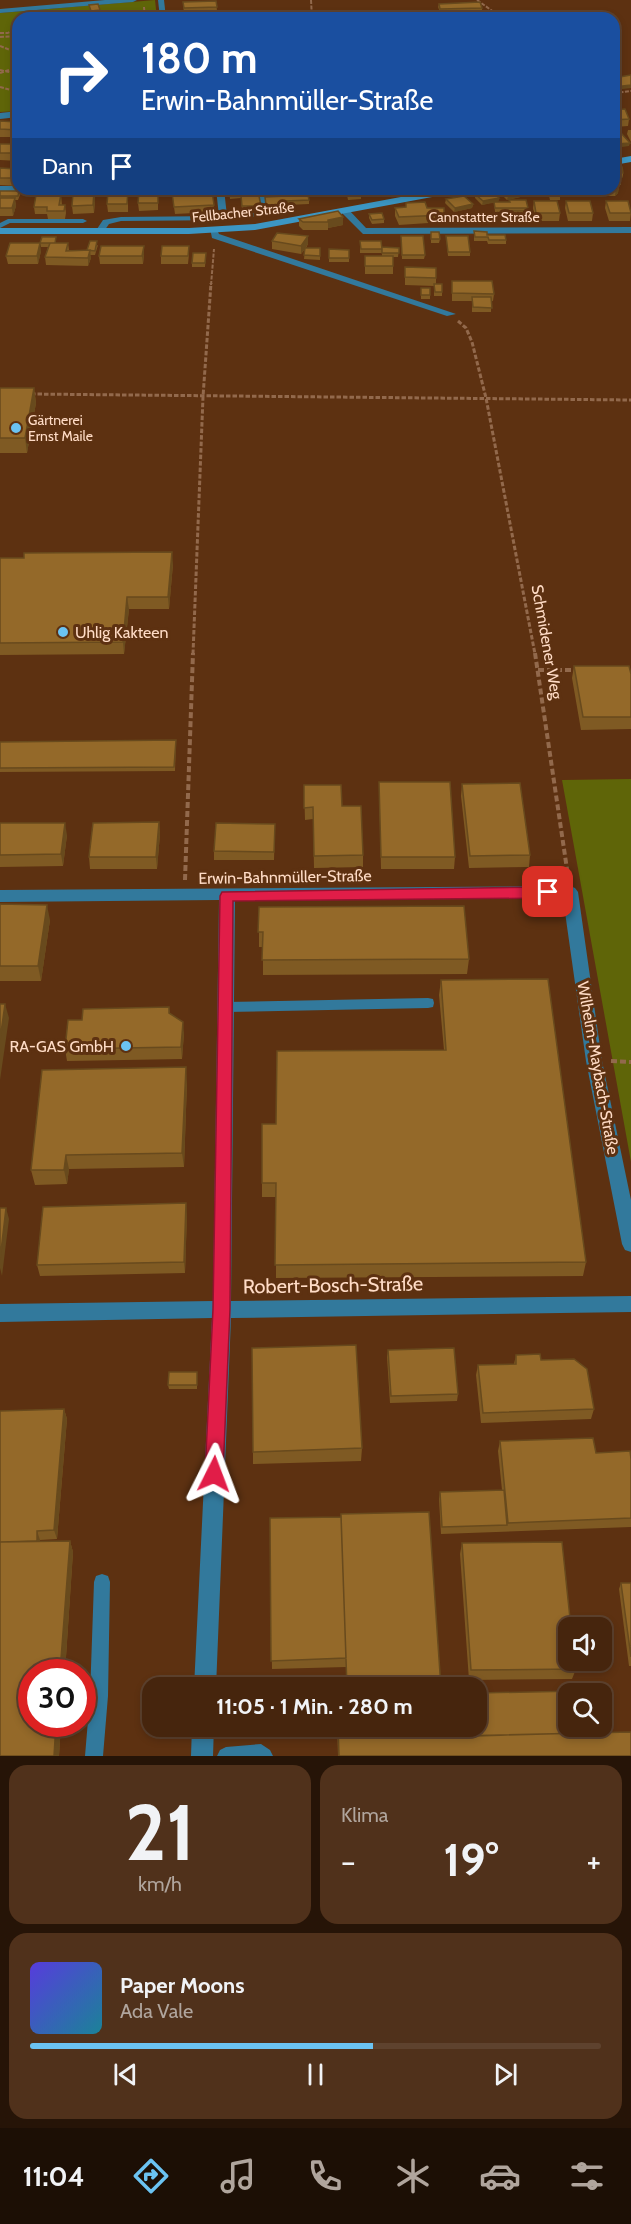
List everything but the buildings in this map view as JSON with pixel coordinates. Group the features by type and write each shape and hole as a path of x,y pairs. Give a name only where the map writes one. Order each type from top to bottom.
{"main road":[{"name":"Fellbacher Straße","path":"0,231 214,233 346,212 430,195"}],"street":[{"path":"0,11 133,0"},
{"name":"Cannstatter Straße","path":"346,212 363,231 631,230"},
{"path":"214,233 451,314"},
{"name":"Erwin-Bahnmüller-Straße","path":"0,896 570,892"},
{"name":"Wilhelm-Maybach-Straße","path":"570,892 594,1061 631,1244"},
{"path":"205,1677 222,1309 227,896"},
{"name":"Robert-Bosch-Straße","path":"0,1313 631,1304"},
{"path":"202,1756 203,1737"}],"lane":[{"path":"222,195 228,218"},
{"name":"Fellbacher Straße","path":"99,232 106,222 121,219 228,218 265,213 261,195"},
{"path":"0,226 8,221 83,221"},
{"path":"225,1007 428,1003"},
{"path":"94,1756 99,1696 102,1582"},
{"path":"226,1756 261,1753 264,1756"}],"path":[{"path":"477,0 494,12"},
{"path":"5,72 12,69"},
{"path":"0,71 12,73"},
{"path":"185,896 203,397 214,233"},
{"name":"Schmidener Weg","path":"451,314 466,328 472,342 486,398 538,670 570,892"},
{"path":"24,394 631,400"},
{"path":"538,670 585,670"}],"shaded area":[{"path":"155,0 156,12 12,12 12,111 0,112 0,13"},
{"path":"631,779 631,1162 562,780"}],"place":[{"name":"Gärtnerei Ernst Maile","path":"16,428"},
{"name":"Uhlig Kakteen","path":"63,632"},
{"name":"RA-GAS GmbH","path":"126,1046"}],"route":[{"path":"214,1474 222,1309 227,896 548,892"}]}
